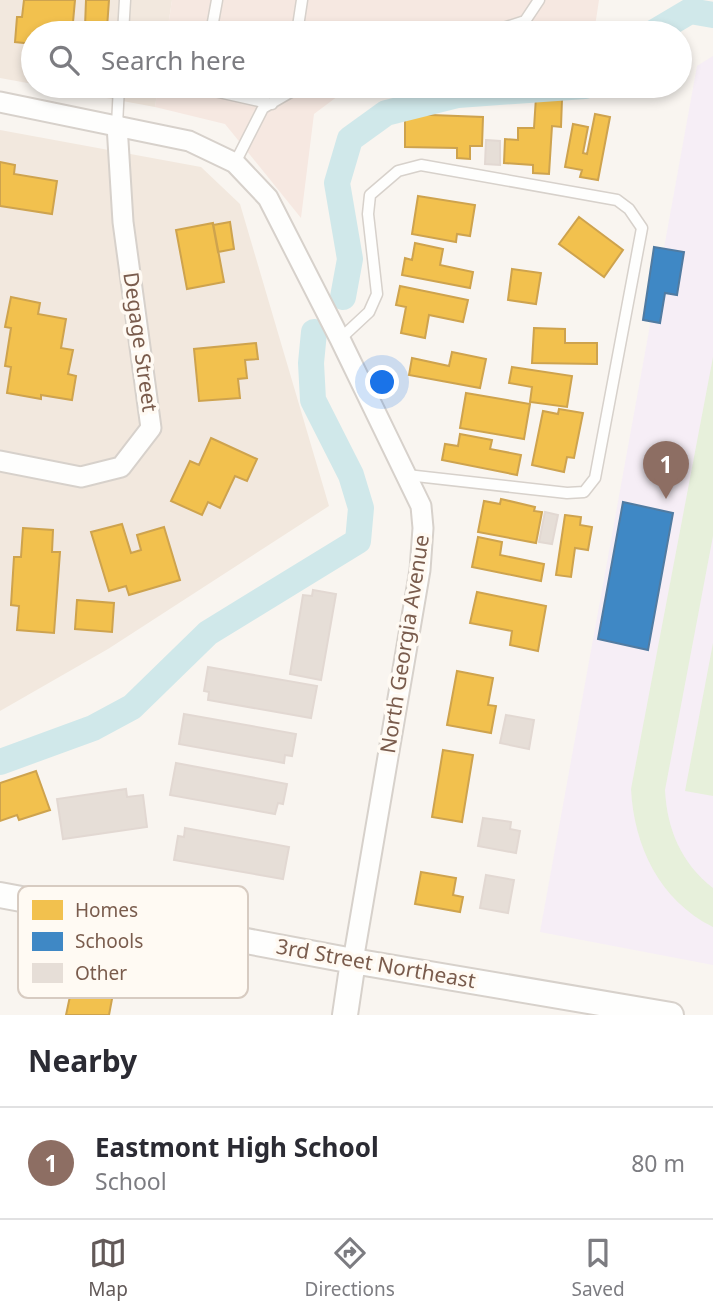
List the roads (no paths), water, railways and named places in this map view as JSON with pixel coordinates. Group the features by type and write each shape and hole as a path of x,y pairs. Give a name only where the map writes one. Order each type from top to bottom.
{"street":[{"path":"0,102 189,141 235,163"},
{"name":"Degage Street","path":"0,461 81,477 121,467 151,428 123,222 117,125"},
{"name":"North Georgia Avenue","path":"235,163 268,198 421,506 423,528 420,570 345,1015"},
{"name":"3rd Street Northeast","path":"0,895 18,898"},
{"name":"3rd Street Northeast","path":"248,941 671,1015"}],"lane":[{"path":"124,21 125,0"},
{"path":"213,21 217,0"},
{"path":"299,21 302,0"},
{"path":"525,21 539,0"},
{"path":"117,125 118,98"},
{"path":"245,98 272,104"},
{"path":"235,163 263,108 279,98"},
{"path":"340,339 369,312 377,294 368,214 370,195 398,171 421,165 617,200 629,208 642,228 595,478 584,492 567,493 407,475"}],"waterway":[{"path":"673,21 690,11 713,15"},
{"path":"343,297 350,259 337,183 350,139 386,113 446,98"},
{"path":"0,762 93,728 132,707 208,633 358,541 361,508 351,475 313,400 311,363 314,332"}],"place":[{"name":"Eastmont High School","path":"666,499"}]}
